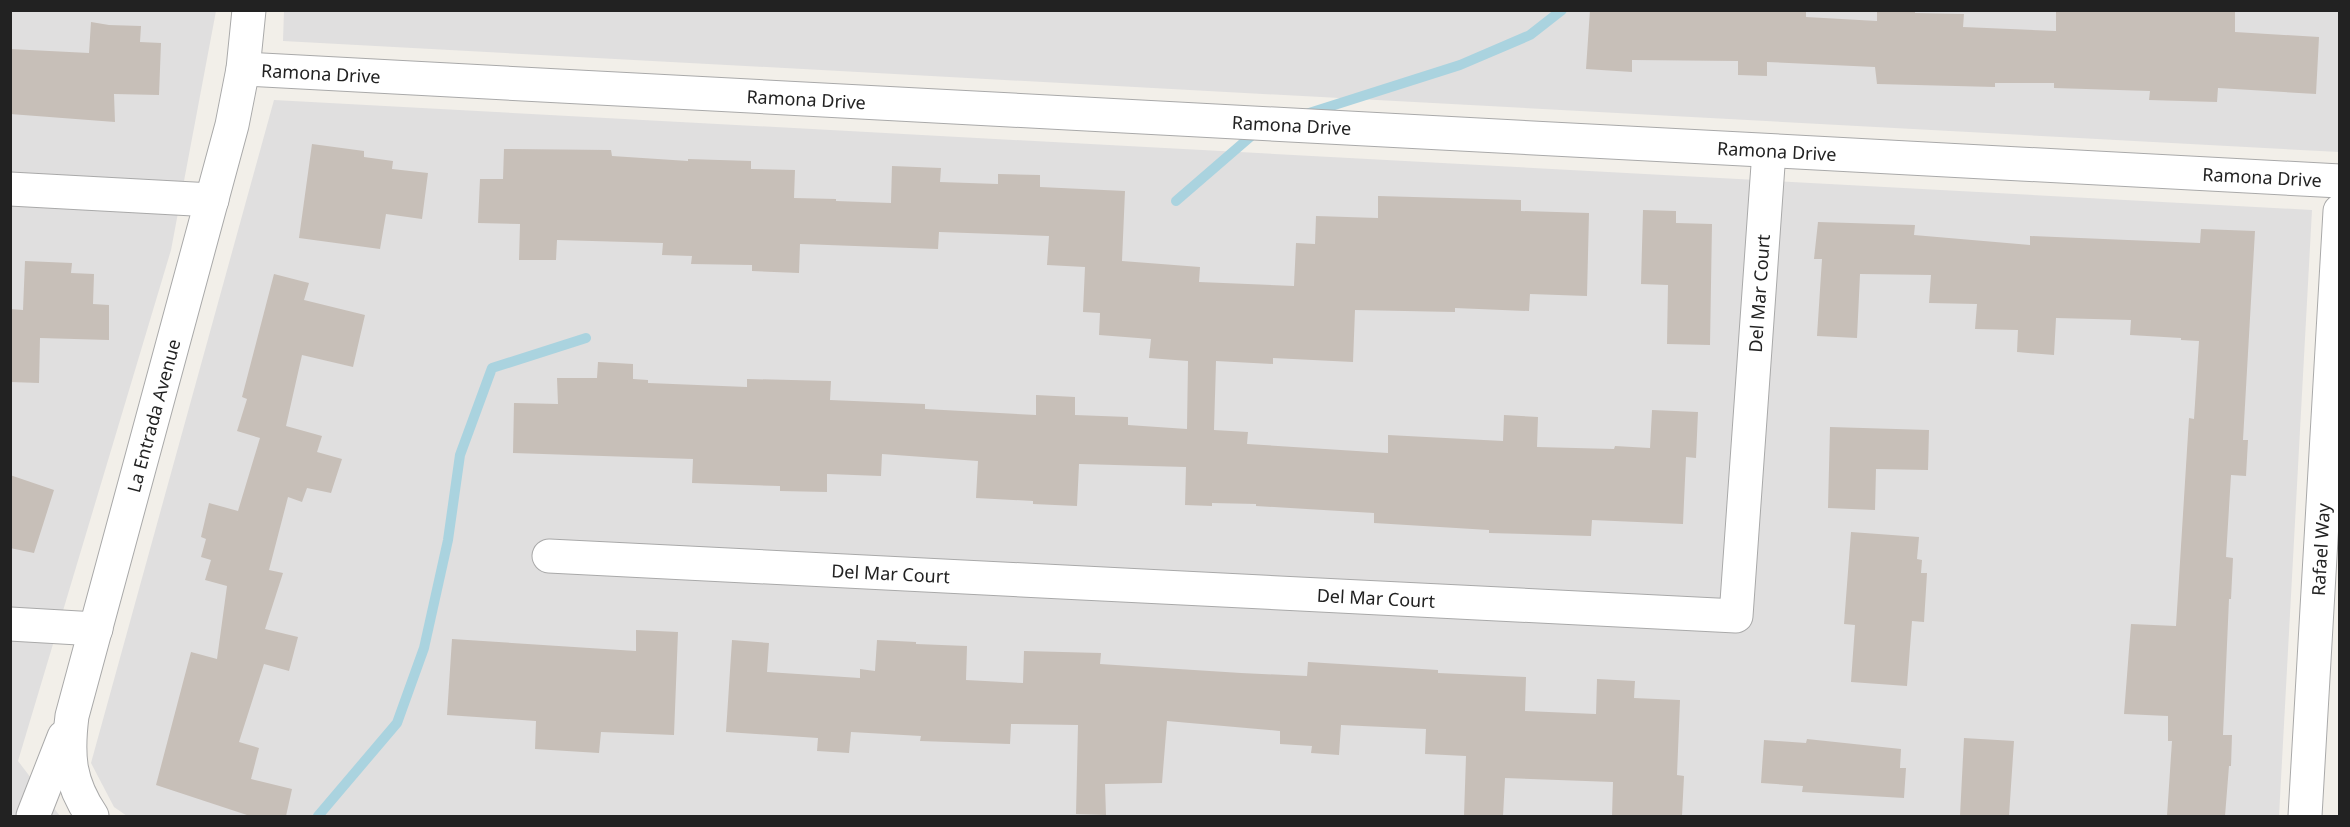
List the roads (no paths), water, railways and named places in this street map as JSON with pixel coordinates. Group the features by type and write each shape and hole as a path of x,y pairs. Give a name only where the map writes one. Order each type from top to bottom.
{"street":[{"name":"La Entrada Avenue","path":"92,816 81,799 71,773 69,744 72,716 232,125 243,69 249,10"},
{"name":"Ramona Drive","path":"243,69 2340,181"},
{"name":"Del Mar Court","path":"549,556 1736,616 1769,151"},
{"path":"10,189 212,200"},
{"name":"Rafael Way","path":"2305,816 2340,211"},
{"path":"10,624 96,629"},
{"path":"33,816 49,780 72,716"}],"waterway":[{"path":"1306,114 1460,65 1530,35 1562,10"},
{"path":"1176,201 1257,131"},
{"path":"318,816 397,723 424,648 448,540 460,455 492,368 586,338"}]}
